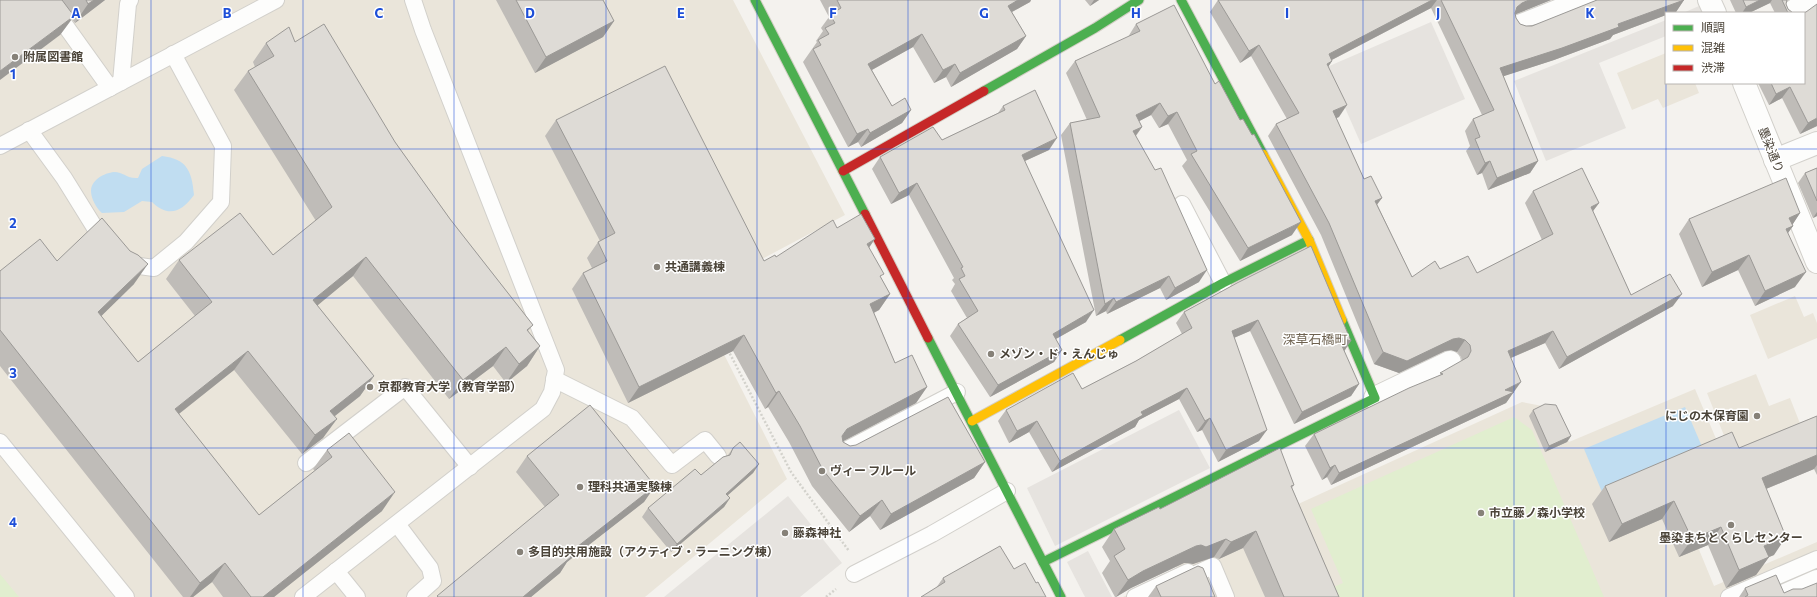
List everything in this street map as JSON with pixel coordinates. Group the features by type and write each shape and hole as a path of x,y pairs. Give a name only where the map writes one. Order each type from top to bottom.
{"street":[{"path":"755,0 1061,597"},
{"path":"842,171 1095,28 1139,0"},
{"path":"1181,0 1309,240 1375,398"},
{"path":"1519,26 1585,0"},
{"path":"1709,0 1715,12"},
{"path":"1792,12 1809,0"},
{"name":"墨染通り","path":"1744,84 1817,262"},
{"path":"1775,160 1817,143"},
{"path":"972,421 1223,283 1309,240"},
{"path":"1043,562 1450,362"},
{"path":"1785,595 1817,581"}],"lane":[{"path":"46,0 116,85"},
{"path":"116,85 128,4 130,0"},
{"path":"0,146 276,0"},
{"path":"303,597 543,409 552,392 556,370 423,30 413,0"},
{"path":"29,130 64,178 100,236 124,264 154,268 186,242 221,202 223,146 173,54"},
{"path":"1182,204 1223,283"},
{"path":"554,379 632,418 672,465 704,440 718,456"},
{"path":"306,463 405,387 470,467"},
{"path":"840,453 957,392"},
{"path":"0,442 126,597"},
{"path":"859,572 932,534 1007,491"},
{"path":"397,524 430,568 433,581 416,597"},
{"path":"1729,597 1817,559"},
{"path":"1135,597 1188,572 1191,576 1213,566 1226,597"},
{"path":"336,571 357,597"}],"path":[{"path":"725,344 791,472 859,572"}],"shaded area":[{"name":"京都教育大学（教育学部）","path":"0,0 733,0 845,215 694,295 787,479 645,597 0,597"},
{"path":"1699,6 1702,12 1685,12"},
{"path":"1665,20 1665,36 1599,63 1626,128 1546,161 1514,81"},
{"path":"1431,22 1465,99 1361,144 1327,67"},
{"path":"1665,53 1665,84 1695,84 1699,93 1663,108 1658,99 1632,110 1617,73"},
{"path":"1795,296 1804,317 1813,313 1817,323 1817,338 1768,359 1750,315"},
{"name":"にじの木保育園","path":"1756,374 1769,406 1790,398 1801,426 1731,453 1707,393"},
{"name":"市立藤ノ森小学校","path":"1695,389 1725,460 1672,484 1714,586 1817,542 1817,573 1762,597 1123,597 1174,572 1177,566 1206,546 1522,402 1553,408 1569,442"},
{"path":"1179,410 1210,468 1055,546 1027,488"},
{"path":"788,496 842,563 800,597 664,597"},
{"path":"1088,551 1112,597 1085,597 1067,562"}],"green space":[{"path":"1514,417 1532,430 1604,597 1324,597 1322,592 1343,583 1311,509"},
{"path":"0,574 19,597 0,597"}],"water":[{"path":"162,156 183,163 190,173 194,195 185,206 174,211 169,211 158,207 152,202 142,201 124,212 102,213 100,211 94,203 91,194 93,184 96,180 106,174 114,172 138,178 142,169"},
{"path":"1685,407 1706,456 1605,499 1584,449"}],"building":[{"name":"附属図書館","path":"0,0 62,0 74,16 0,71"},
{"path":"86,0 94,0 88,4"},
{"path":"516,0 603,0 614,21 546,57"},
{"path":"837,0 1018,0 1008,6 1026,36 960,73 955,64 943,70 922,34 868,64 892,106 905,98 911,110 870,133 868,129 857,134 813,49 821,45 818,40 829,34 825,28 835,23 830,15 841,8"},
{"path":"1218,0 1432,0 1329,54 1332,61 1327,64 1347,105 1333,111 1364,179 1371,176 1382,198 1375,201 1412,277 1435,261 1440,269 1468,256 1477,273 1553,234 1533,191 1582,168 1599,203 1591,207 1631,295 1670,274 1682,294 1567,357 1553,331 1508,351 1521,382 1505,390 1514,392 1339,473 1335,465 1330,468 1314,434 1409,388 1443,374 1440,373 1468,357 1471,351 1470,345 1465,340 1459,338 1453,339 1407,361 1383,352 1329,223 1276,124 1299,113 1259,45 1249,51"},
{"path":"1441,0 1529,0 1517,7 1515,13 1520,24 1532,26 1597,0 1684,0 1618,24 1619,27 1562,48 1500,68 1538,161 1497,178 1490,161 1485,163 1475,139 1480,137 1473,119 1494,110"},
{"path":"1743,0 1760,0 1746,7"},
{"path":"1782,0 1787,0 1786,4 1788,9 1792,12 1788,12"},
{"path":"1817,4 1817,118 1808,123 1790,87 1776,94 1771,84 1805,84 1806,12"},
{"path":"1174,5 1215,84 1219,81 1240,120 1243,119 1252,135 1254,134 1301,222 1248,248 1191,154 1197,151 1177,112 1168,116 1160,103 1136,115 1142,127 1133,131 1155,170 1161,168 1207,270 1175,288 1169,276 1116,302 1114,298 1105,304 1070,123 1100,117 1075,61 1140,31 1136,24"},
{"path":"324,24 395,142 450,219 533,325 527,330 540,346 519,364 506,347 463,380 366,257 313,300 374,376 330,411 337,419 315,435 248,351 175,409 259,515 332,457 327,450 349,433 395,492 263,597 251,597 225,563 200,583 0,330 0,271 40,239 57,261 102,218 130,251 138,255 148,264 98,312 138,362 212,302 179,260 240,213 273,255 332,207 248,71 274,56 266,43 289,27 295,42"},
{"path":"665,66 764,261 775,255 776,257 833,220 837,228 861,214 875,239 867,244 884,274 880,276 890,294 870,304 895,363 912,355 927,387 847,429 842,436 843,442 850,446 856,445 948,397 985,462 891,514 882,500 860,516 823,470 800,426 779,391 776,393 744,335 639,387 583,273 607,261 598,242 615,233 556,120"},
{"path":"1035,90 1057,138 1022,155 1094,310 1053,334 1062,350 998,385 958,324 978,311 959,279 965,276 961,268 963,267 917,183 899,193 880,157 933,127 942,140 1005,110 1003,106"},
{"path":"1817,168 1817,201 1805,173"},
{"path":"1786,178 1800,213 1789,218 1793,226 1786,229 1806,272 1765,291 1749,255 1712,272 1689,219"},
{"path":"1311,246 1351,341 1338,337 1359,384 1302,412 1258,320 1232,331 1267,430 1226,450 1210,418 1205,421 1187,388 1141,412 1143,415 1060,461 1037,421 1017,431 1006,410 1073,373 1082,389 1136,361 1192,328 1184,312 1237,283"},
{"path":"1545,404 1556,405 1571,436 1549,446 1533,410"},
{"path":"590,405 655,486 568,554 571,557 523,597 438,597 437,596 559,495 527,456"},
{"path":"1817,416 1817,455 1762,478 1786,537 1764,546 1769,557 1739,570 1721,527 1692,539 1674,501 1622,524 1605,486 1732,432 1739,448"},
{"path":"740,442 759,464 726,494 730,498 677,544 648,508 695,469 701,475 723,457 730,455 733,448"},
{"path":"1280,448 1294,485 1291,486 1339,597 1284,597 1256,531 1231,542 1226,539 1206,547 1201,545 1196,546 1143,571 1128,580 1114,556 1125,549 1114,529 1159,507 1160,509"},
{"path":"1000,546 1014,569 1025,563 1046,597 921,597 945,582 943,578"},
{"path":"1198,566 1203,568 1215,597 1161,597 1156,586"},
{"path":"1776,575 1784,593 1793,589 1802,589 1817,583 1817,597 1745,597 1748,595 1745,588"}],"traffic: fast":[{"path":"755,0 865,214"},
{"path":"984,91 1095,28 1139,0"},
{"path":"1181,0 1263,154"},
{"path":"1120,340 1223,283 1309,240"},
{"path":"1043,562 1375,398 1342,320"},
{"path":"928,338 1061,597"}],"traffic: slow":[{"path":"1263,154 1309,240 1342,320"},
{"path":"972,421 1120,340"}],"traffic: jam":[{"path":"843,171 984,91"},
{"path":"865,214 928,338"}],"place":[{"name":"附属図書館","path":"15,57"},
{"name":"共通講義棟","path":"657,267"},
{"name":"メゾン・ド・えんじゅ","path":"991,354"},
{"name":"京都教育大学（教育学部）","path":"370,387"},
{"name":"にじの木保育園","path":"1757,416"},
{"name":"ヴィー フルール","path":"822,471"},
{"name":"理科共通実験棟","path":"580,487"},
{"name":"市立藤ノ森小学校","path":"1481,513"},
{"name":"墨染まちとくらしセンター","path":"1731,525"},
{"name":"藤森神社","path":"785,533"},
{"name":"多目的共用施設（アクティブ・ラーニング棟）","path":"520,552"}],"district":[{"name":"深草石橋町","path":"1315,339"}]}
